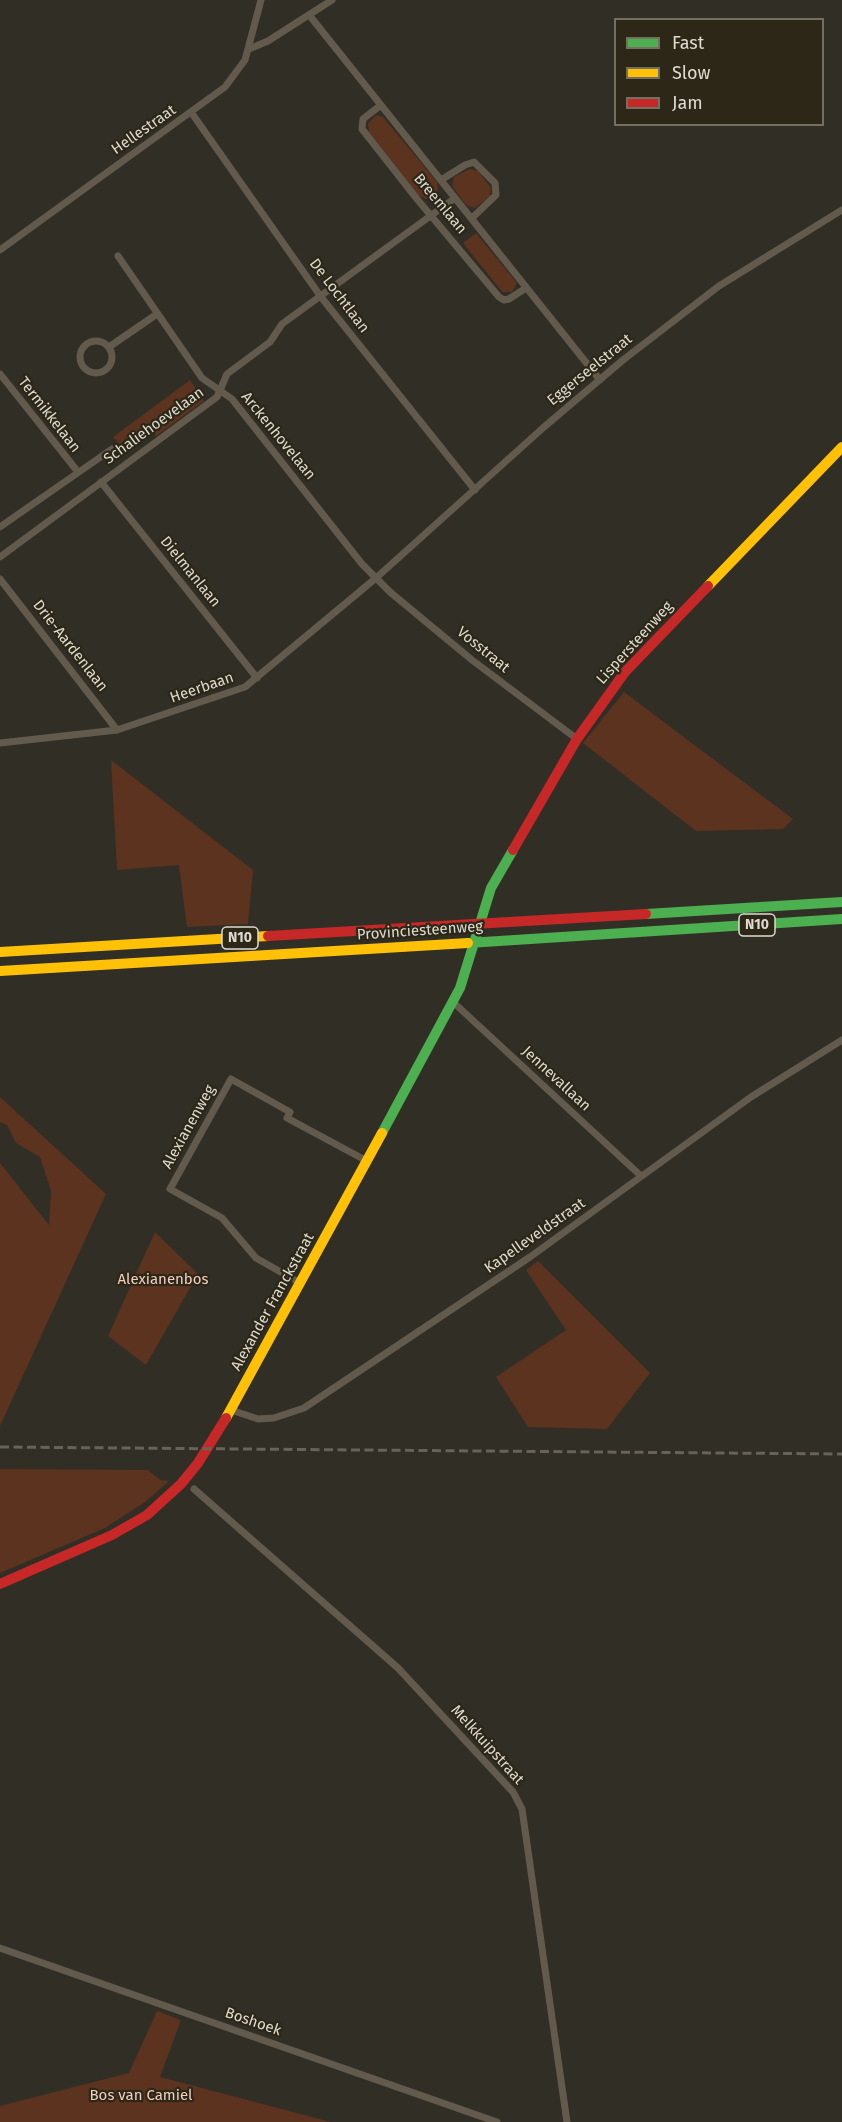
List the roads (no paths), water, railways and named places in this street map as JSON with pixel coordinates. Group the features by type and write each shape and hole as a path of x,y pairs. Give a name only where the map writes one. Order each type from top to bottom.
{"main road":[{"name":"Lispersteenweg","path":"474,943 490,888 576,739 625,672 842,447"},
{"name":"Provinciesteenweg","path":"0,952 842,902"},
{"name":"Provinciesteenweg","path":"0,971 842,919"},
{"name":"Alexander Franckstraat","path":"0,1584 112,1535 147,1515 185,1480 231,1410 453,1002 468,967 474,943"}],"street":[{"name":"Hellestraat","path":"0,250 225,87 245,60 261,0"},
{"path":"249,49 310,16 332,0"},
{"name":"Breemlaan","path":"310,16 600,380"},
{"name":"Breemlaan","path":"381,105 363,119 362,129 499,297 504,300 509,299 526,288"},
{"name":"De Lochtlaan","path":"192,112 321,297 475,490"},
{"name":"Breemlaan","path":"441,180 474,162 495,183 496,195 472,218"},
{"name":"Schaliehoevelaan","path":"0,556 217,397 228,374 270,342 282,324 455,198"},
{"name":"Eggerseelstraat","path":"376,578 544,426 719,286 842,210"},
{"name":"Arckenhovelaan","path":"118,256 202,378 232,399 376,578"},
{"path":"109,348 157,314"},
{"path":"98,341 109,348 112,360 105,370 91,372 82,364 81,351 89,342 98,341"},
{"name":"Termikkelaan","path":"0,374 78,472"},
{"name":"Schaliehoevelaan","path":"0,527 111,449"},
{"name":"Dielmanlaan","path":"101,482 257,678"},
{"name":"Heerbaan","path":"0,743 117,730 245,687 376,578"},
{"name":"Vosstraat","path":"376,578 465,654 576,739"},
{"name":"Drie-Aardenlaan","path":"0,579 117,730"},
{"name":"Jennevallaan","path":"453,1002 641,1176"},
{"name":"Kapelleveldstraat","path":"231,1410 258,1419 274,1418 304,1408 530,1257 751,1097 842,1040"},
{"name":"Alexianenweg","path":"300,1283 256,1258 222,1218 170,1189 231,1079 290,1112 287,1118 367,1161"},
{"name":"Melkkuipstraat","path":"194,1489 398,1668 513,1792 522,1809 567,2122"},
{"name":"Boshoek","path":"0,1948 497,2122"}],"railway":[{"path":"0,1447 842,1454"}],"park label":[{"name":"Alexianenbos","path":"163,1280"},
{"name":"Bos van Camiel","path":"141,2096"}]}
